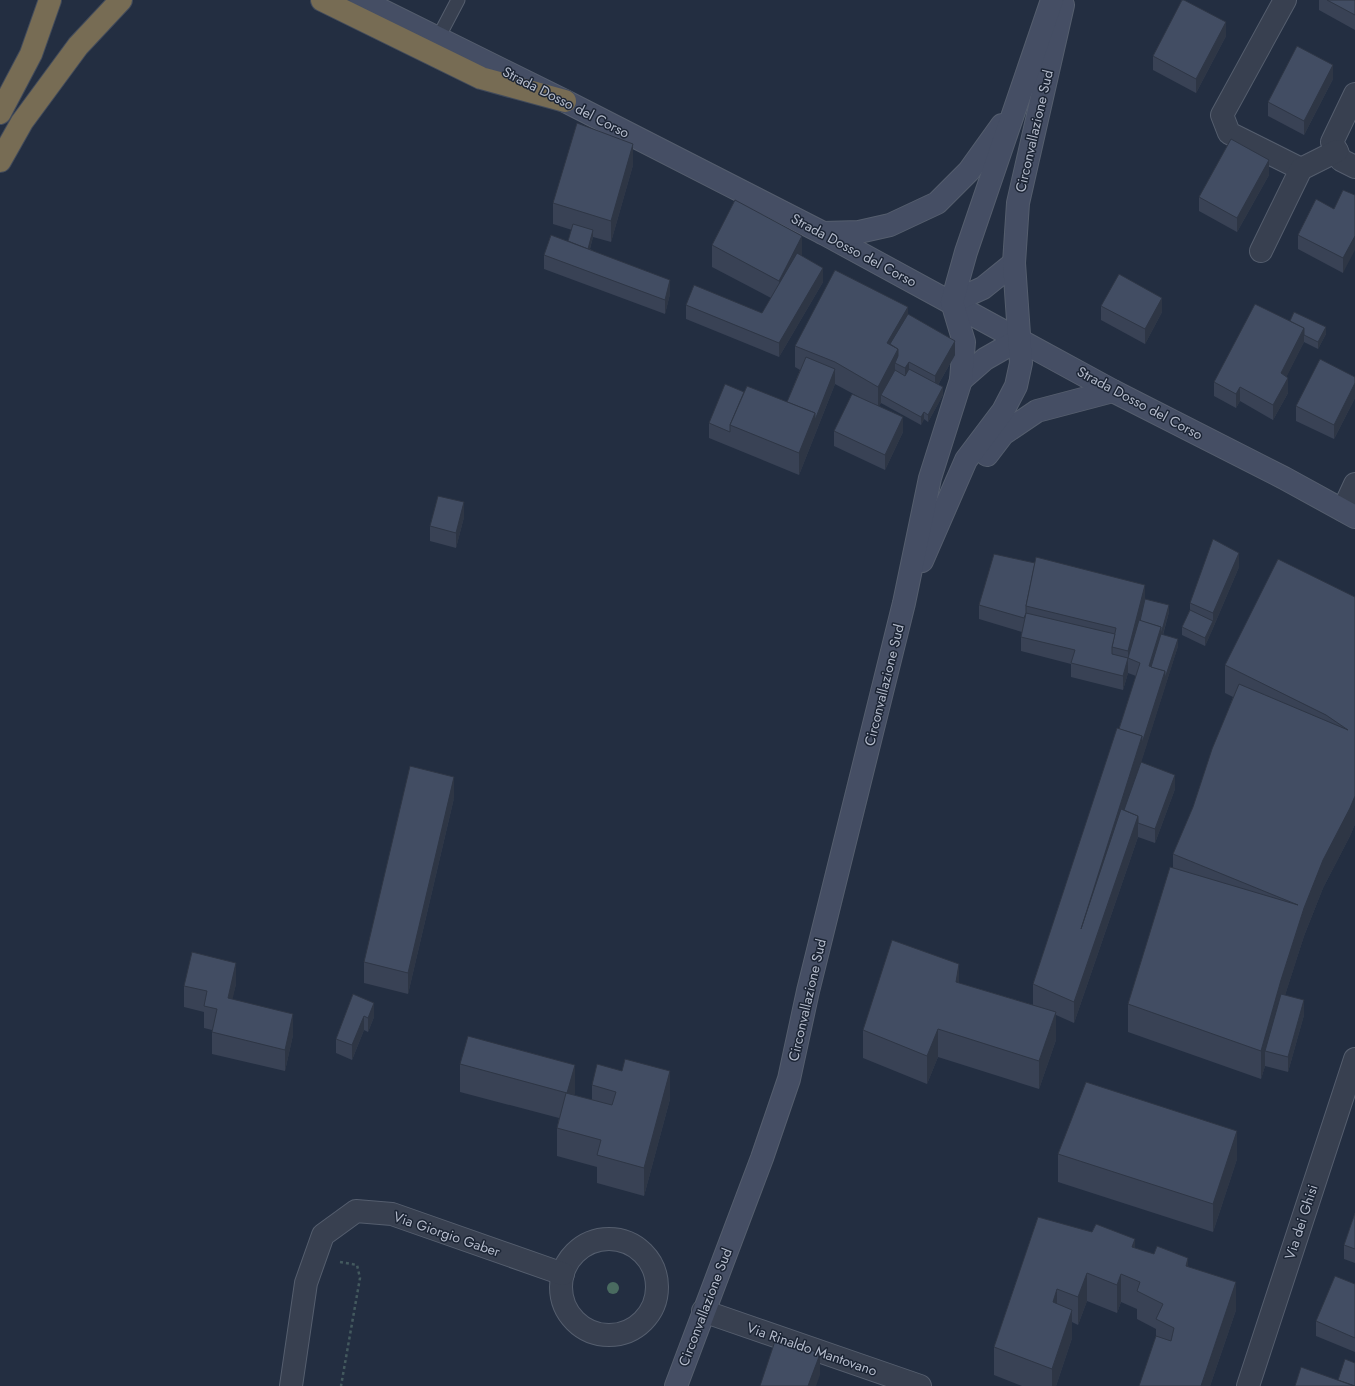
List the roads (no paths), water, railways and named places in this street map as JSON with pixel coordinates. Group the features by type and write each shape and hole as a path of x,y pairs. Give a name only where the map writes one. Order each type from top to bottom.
{"highway":[{"path":"0,112 31,54 50,0"},
{"path":"0,161 22,122 78,46 121,0"},
{"path":"322,0 481,78 565,101"}],"main road":[{"name":"Strada Dosso del Corso","path":"361,0 565,101 823,233 1113,391 1284,478 1349,513"},
{"name":"Circonvallazione Sud","path":"676,1386 703,1311 762,1158 789,1079 808,991 904,603 930,478 961,380 964,342 952,302 966,252 1052,0"},
{"name":"Circonvallazione Sud","path":"904,603 966,460 1003,411 1016,386 1021,362 1014,263 1018,203 1064,0"},
{"name":"Circonvallazione Sud","path":"823,233 859,232 890,225 937,203 969,171 1016,104"},
{"path":"952,302 983,288 1014,263"},
{"path":"961,380 985,359 1020,339"},
{"name":"Circonvallazione Sud","path":"946,506 1003,434 1038,411 1113,391"}],"street":[{"path":"1285,0 1222,115 1229,134 1301,169"},
{"path":"1355,94 1332,142 1341,160 1355,167"},
{"path":"1261,251 1301,169 1337,151"},
{"name":"Strada Dosso del Corso","path":"1349,513 1355,484"},
{"name":"Via dei Ghisi","path":"1248,1386 1355,1059"},
{"name":"Via Giorgio Gaber","path":"291,1386 306,1283 323,1235 356,1211 392,1214 563,1274"},
{"path":"608,1239 623,1241 637,1247 648,1258 655,1271 658,1286 656,1301 648,1316 636,1328 621,1334 604,1336 588,1331 575,1321 565,1307 561,1291 563,1274 569,1260 580,1249 593,1242 608,1239"},
{"name":"Via Rinaldo Mantovano","path":"703,1311 920,1386"}],"lane":[{"path":"438,38 458,0"}]}
